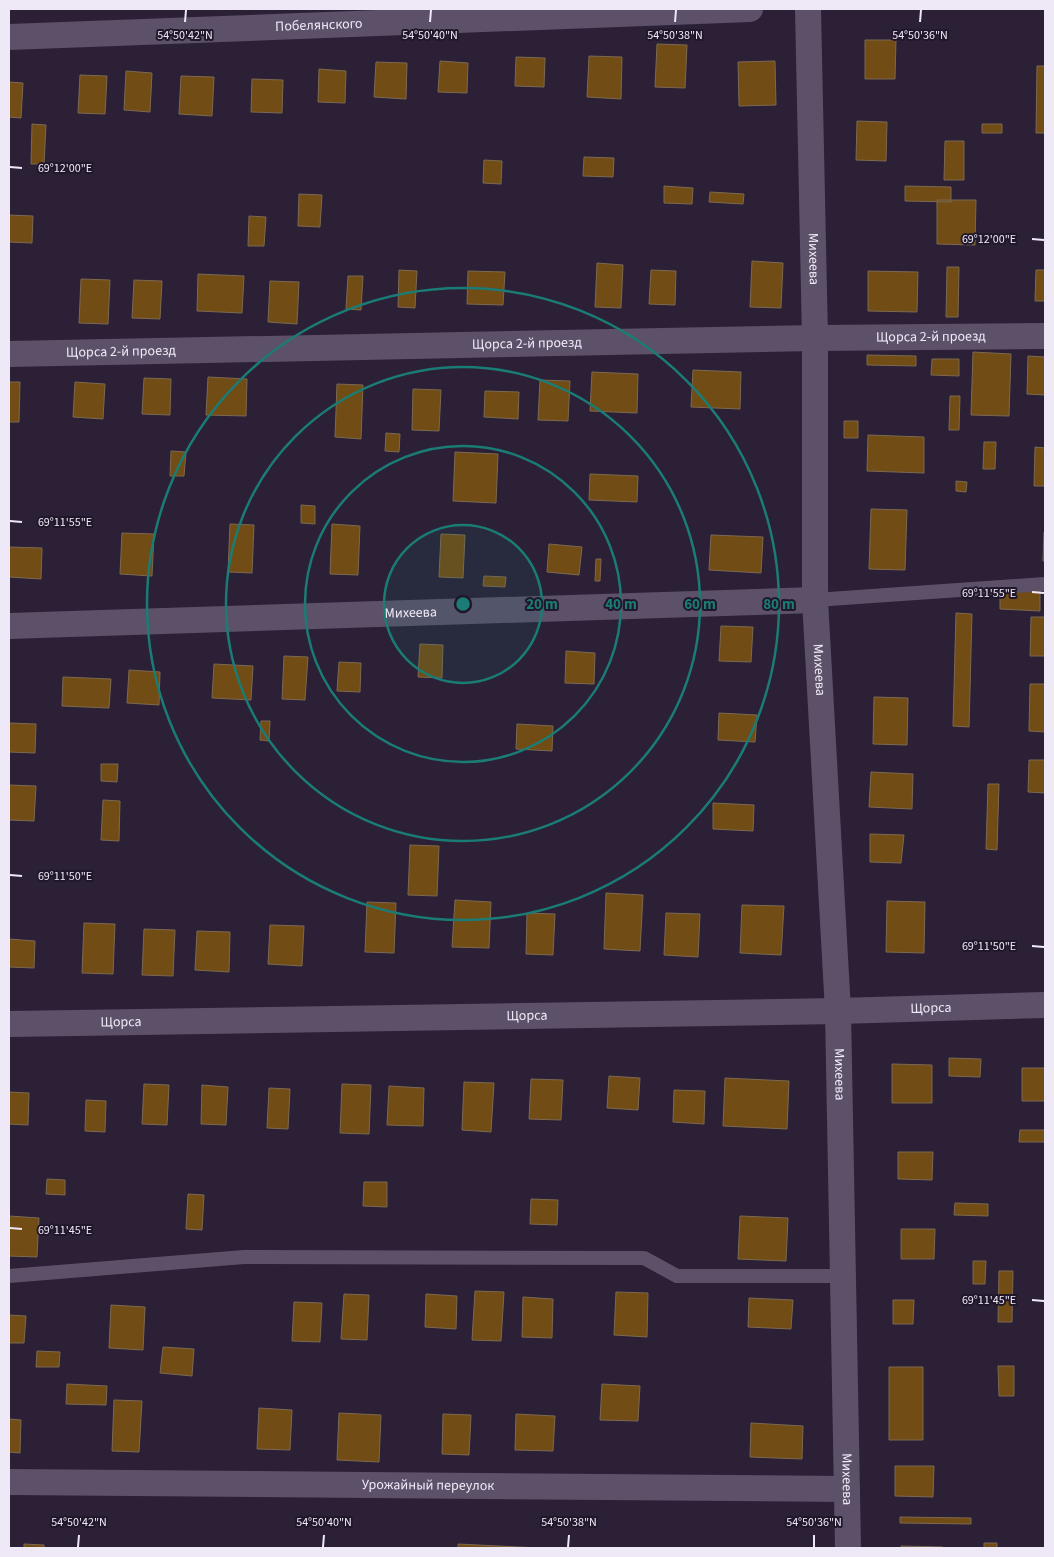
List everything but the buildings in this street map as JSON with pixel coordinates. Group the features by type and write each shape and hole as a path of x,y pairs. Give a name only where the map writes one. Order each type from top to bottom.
{"street":[{"name":"Побелянского","path":"9,37 750,9"},
{"name":"Михеева","path":"808,9 815,338 815,600 838,1010 848,1548"},
{"name":"Щорса 2-й проезд","path":"9,354 815,338 1045,336"},
{"name":"Михеева","path":"9,626 815,600"},
{"name":"Щорса","path":"9,1024 1045,1005"},
{"name":"Урожайный переулок","path":"9,1482 847,1490"}],"lane":[{"path":"815,600 1045,584"},
{"path":"9,1276 244,1257 644,1258 677,1276 843,1276"}]}
